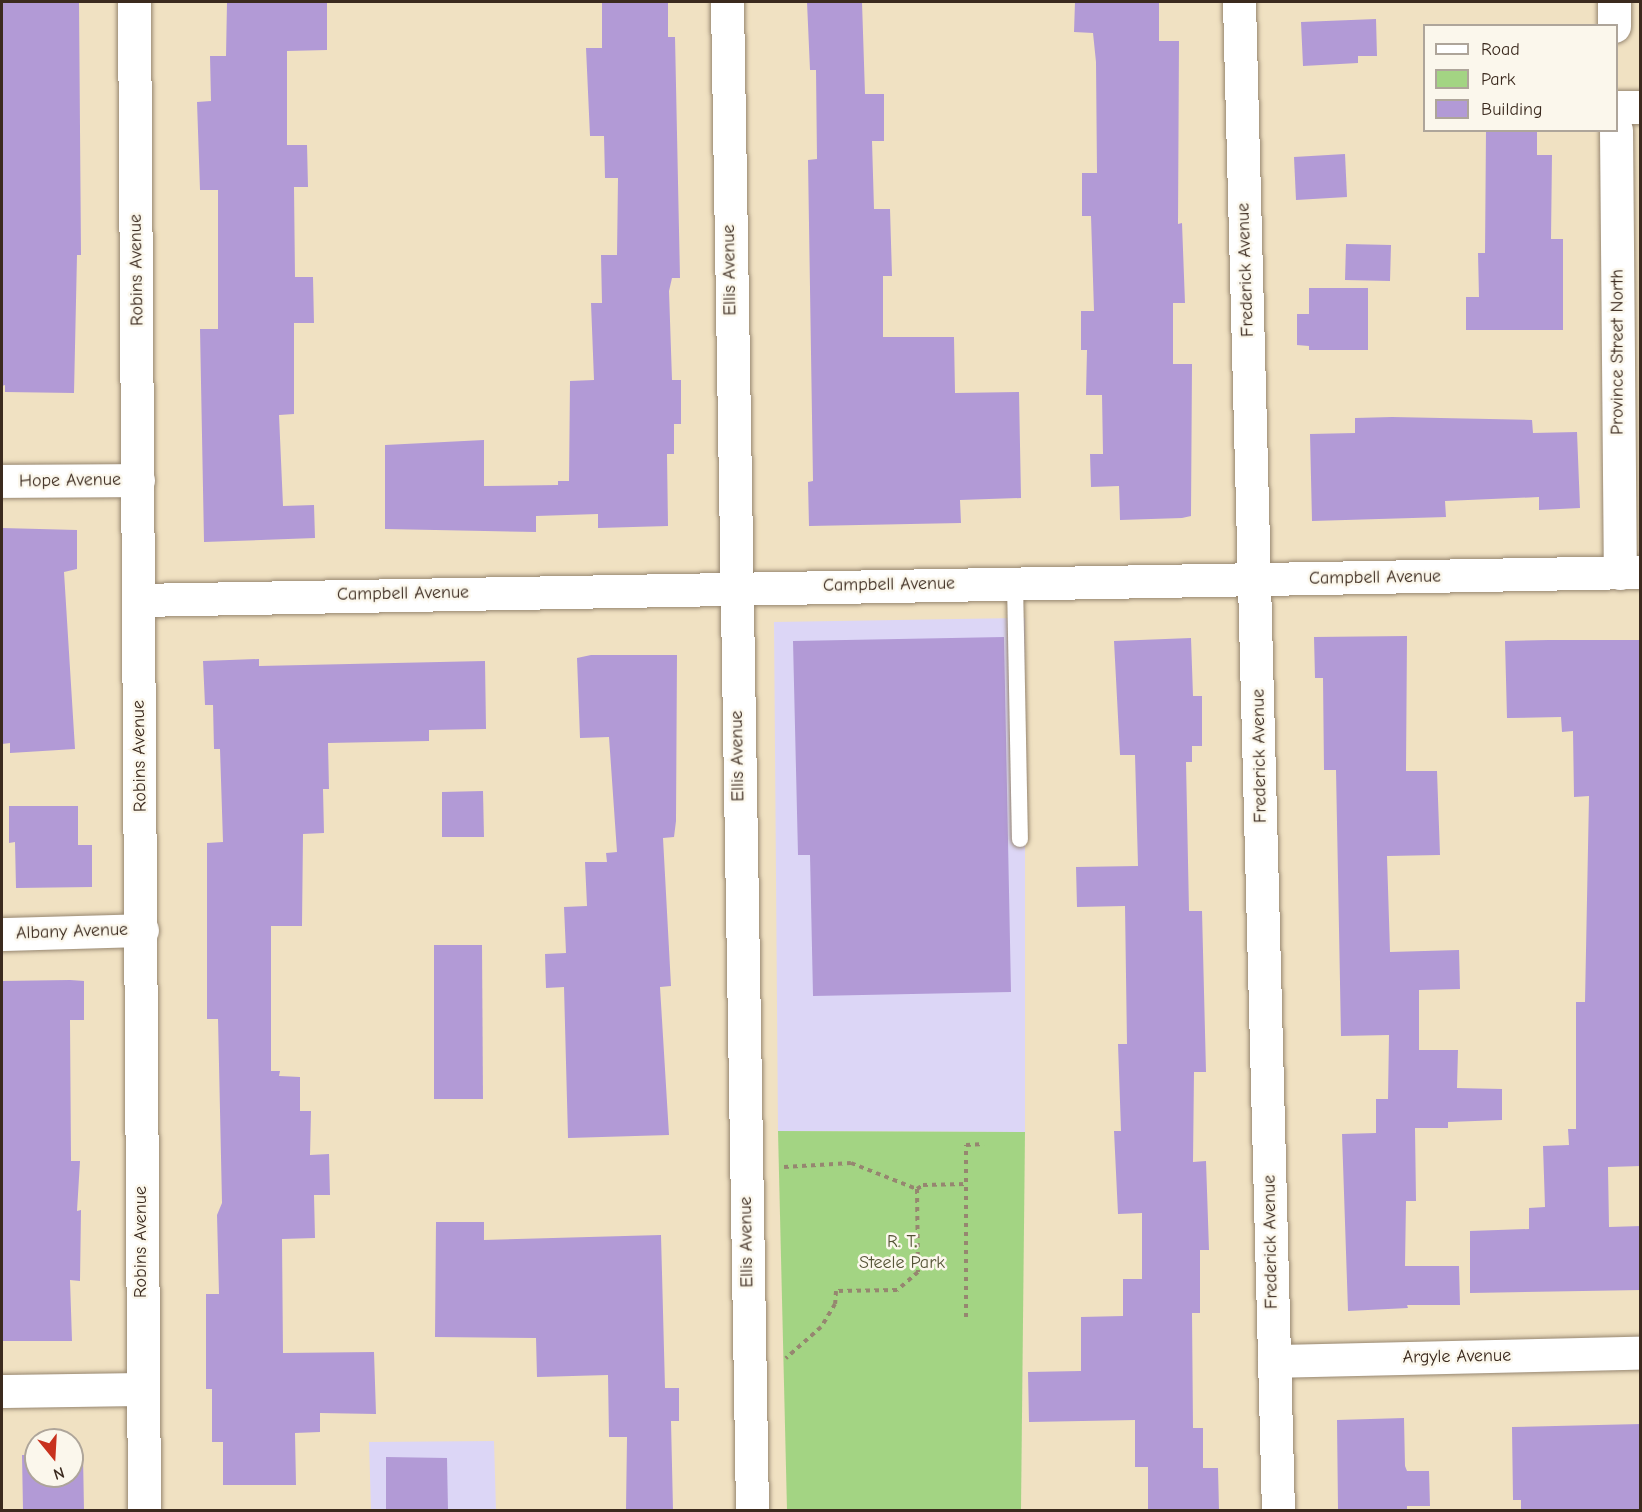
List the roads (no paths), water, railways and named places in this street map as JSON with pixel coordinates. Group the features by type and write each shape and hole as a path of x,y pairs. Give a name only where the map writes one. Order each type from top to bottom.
{"street":[{"name":"Robins Avenue","path":"135,2 142,930 141,1389 144,1510"},
{"name":"Ellis Avenue","path":"727,2 752,1510"},
{"name":"Frederick Avenue","path":"1239,2 1278,1510"},
{"path":"1614,2 1614,24"},
{"path":"1618,107 1641,107"},
{"name":"Province Street North","path":"1616,132 1630,572"},
{"name":"Hope Avenue","path":"2,482 138,480"},
{"name":"Campbell Avenue","path":"138,600 1630,572"},
{"name":"Albany Avenue","path":"2,934 142,930"},
{"name":"Argyle Avenue","path":"1274,1361 1641,1353"},
{"path":"2,1391 141,1389"}],"lane":[{"path":"1015,583 1020,839"}],"park label":[{"name":"R. T. Steele Park","path":"902,1253"}]}
